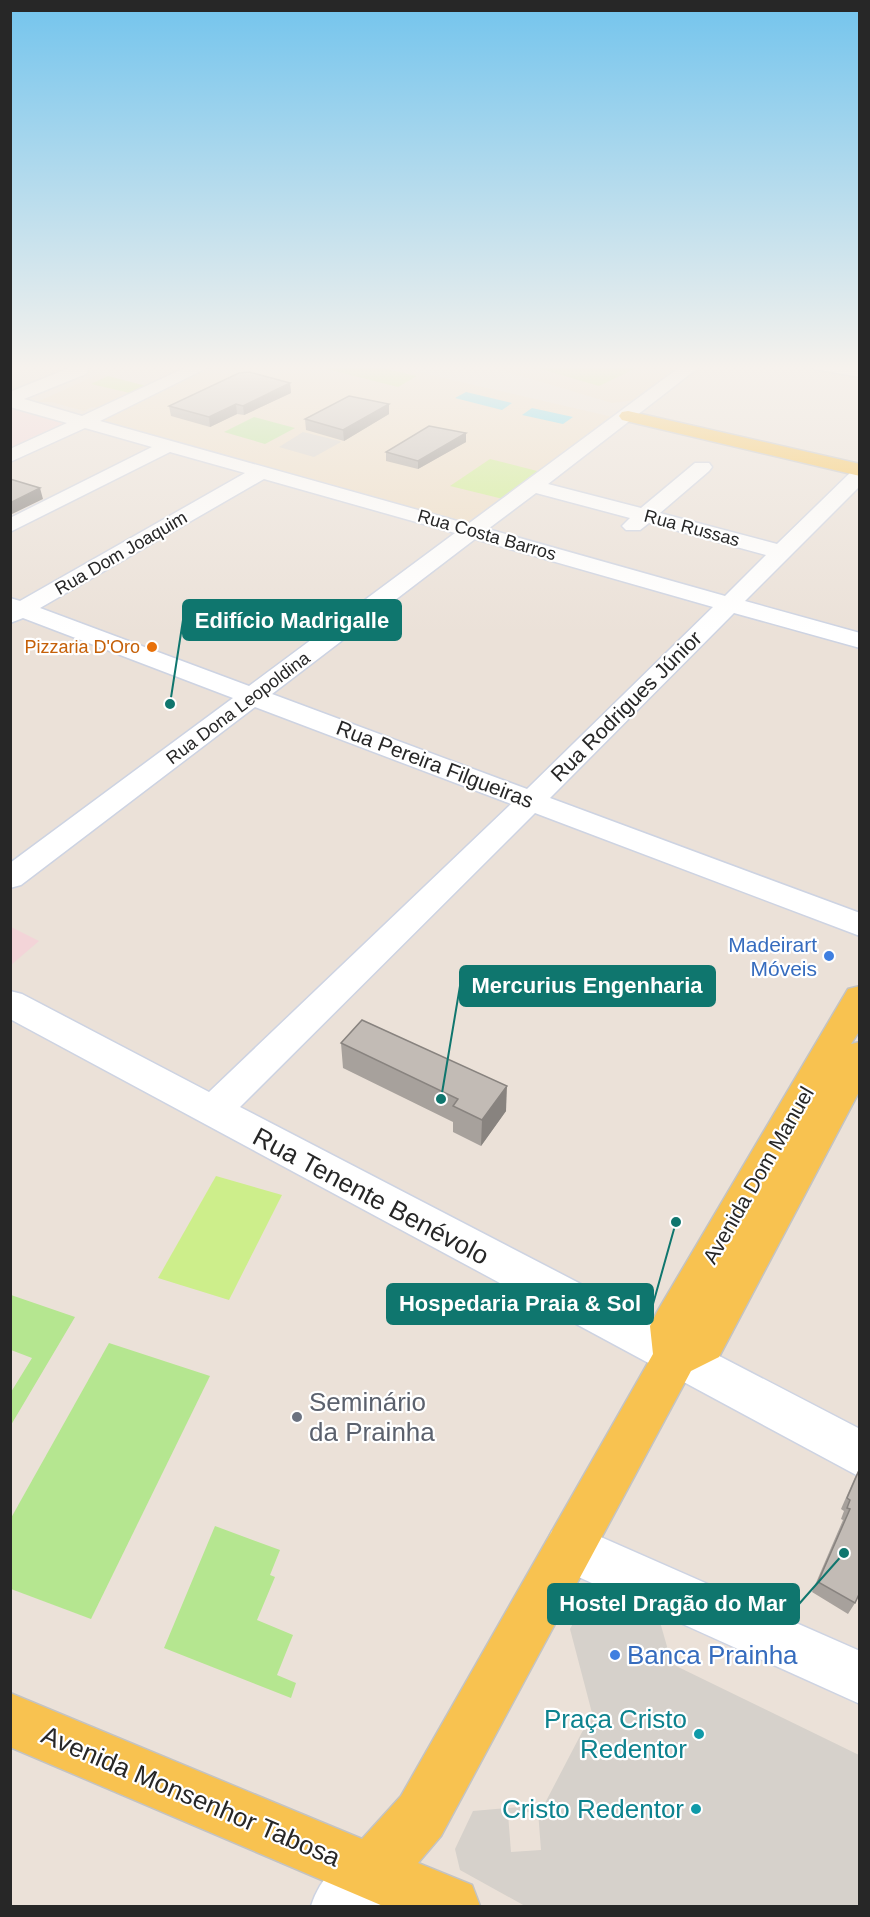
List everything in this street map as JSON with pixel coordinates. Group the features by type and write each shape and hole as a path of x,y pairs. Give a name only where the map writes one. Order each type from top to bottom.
{"main road":[{"path":"783,453 860,472"},
{"name":"Avenida Dom Manuel","path":"860,998 672,1326 675,1357 704,1343 860,1055"},
{"path":"395,1896 422,1816 675,1357"},
{"name":"Avenida Monsenhor Tabosa","path":"10,1720 395,1896"}],"street":[{"path":"10,526 153,453"},
{"name":"Rua Costa Barros","path":"200,453 860,641"},
{"name":"Rua Dona Leopoldina","path":"10,878 577,453"},
{"path":"624,533 702,467"},
{"name":"Rua Dom Joaquim","path":"14,610 263,471"},
{"name":"Rua Rodrigues Júnior","path":"212,1112 531,801 860,472"},
{"name":"Rua Russas","path":"533,486 781,552"},
{"name":"Rua Pereira Filgueiras","path":"14,610 255,696 860,925"},
{"name":"Rua Tenente Benévolo","path":"10,1003 860,1454"},
{"path":"569,1548 860,1678"}],"shaded area":[{"path":"219,453 567,453 469,524"},
{"path":"302,453 320,453 314,457"},
{"path":"11,927 39,941 11,965"},
{"name":"Praça Cristo Redentor","path":"624,1598 643,1602 658,1615 672,1664 859,1755 859,1906 525,1906 460,1870 455,1849 473,1811 544,1805 592,1713 570,1629 576,1618 605,1602","holes":["538,1811 541,1850 511,1852 508,1814"]}],"green space":[{"path":"490,459 541,472 503,499 450,486"},
{"path":"216,1176 282,1195 229,1300 158,1278"},
{"path":"11,1295 75,1317 11,1425 11,1392 32,1358 11,1350"},
{"path":"109,1343 210,1376 91,1619 11,1589 11,1518"},
{"path":"215,1526 280,1550 270,1575 275,1577 257,1620 293,1635 277,1675 296,1683 291,1698 164,1648"}],"building":[{"path":"391,453 431,453 418,461"},
{"path":"10,479 40,488 10,503"},
{"path":"362,1020 507,1086 482,1120 453,1106 458,1099 341,1043"},
{"path":"860,1468 860,1592 855,1603 818,1582 850,1509 847,1508 850,1500 847,1498"}],"place":[{"name":"Pizzaria D'Oro","path":"152,647"},
{"name":"Edifício Madrigalle","path":"170,704"},
{"name":"Madeirart Móveis","path":"829,956"},
{"name":"Mercurius Engenharia","path":"441,1099"},
{"name":"Hospedaria Praia & Sol","path":"676,1222"},
{"name":"Seminário da Prainha","path":"297,1417"},
{"name":"Hostel Dragão do Mar","path":"844,1553"},
{"name":"Banca Prainha","path":"615,1655"},
{"name":"Praça Cristo Redentor","path":"699,1734"},
{"name":"Cristo Redentor","path":"696,1809"}]}
